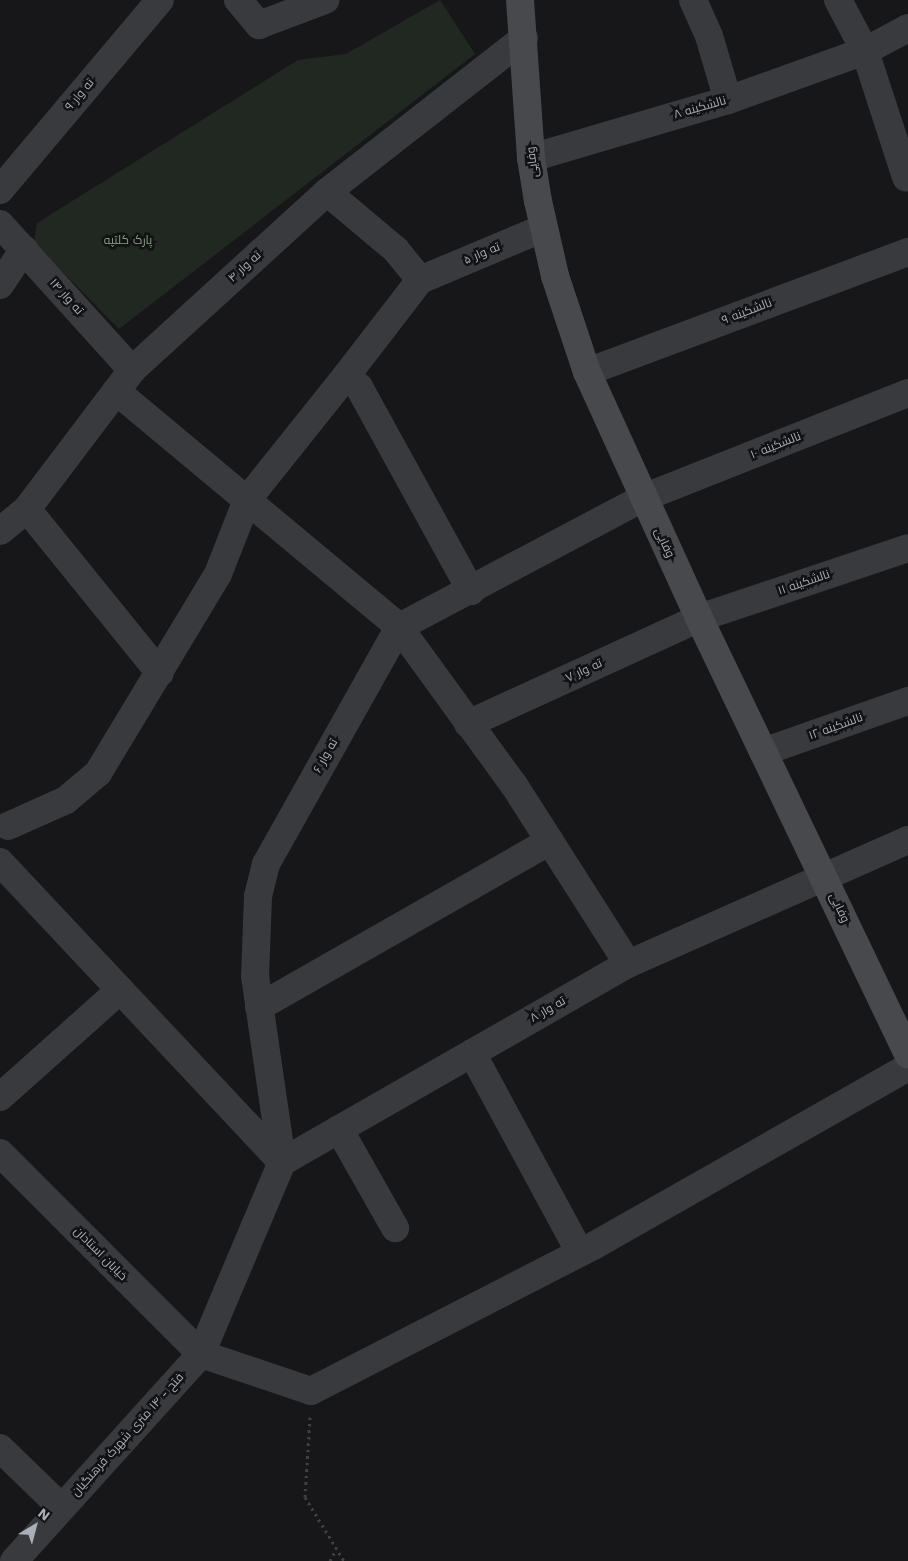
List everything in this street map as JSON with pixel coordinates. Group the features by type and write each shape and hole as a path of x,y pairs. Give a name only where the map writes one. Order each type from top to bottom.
{"street":[{"name":"ته وار ۹","path":"0,190 160,0"},
{"path":"238,0 259,25 325,0"},
{"name":"وفایی","path":"520,0 531,158 555,276 586,372 699,618 905,1041"},
{"path":"693,0 709,36 728,100"},
{"path":"838,0 865,50 907,181"},
{"name":"نالشکینه ۸","path":"531,158 728,100 865,50 908,28"},
{"name":"ته وار ۴","path":"0,531 27,509 124,381 327,192 524,38"},
{"path":"3,822 48,811 83,788 98,772 160,673 218,574 247,500 420,280 396,250 327,192"},
{"name":"ته وار ۱۴","path":"0,224 24,249 124,381 247,500 399,627 514,785 628,964"},
{"name":"ته وار ۵","path":"420,280 544,228"},
{"path":"0,286 24,249"},
{"name":"نالشکینه ۹","path":"586,372 908,252"},
{"path":"346,376 359,387 470,591"},
{"name":"نالشکینه ۱۰","path":"643,498 908,393"},
{"path":"399,627 643,498"},
{"path":"27,509 160,673"},
{"name":"نالشکینه ۱۱","path":"699,618 908,548"},
{"name":"ته وار ۷","path":"468,724 699,618"},
{"name":"ته وار ۶","path":"282,1162 255,976 258,896 266,864 399,627"},
{"name":"نالشکینه ۱۲","path":"763,752 908,701"},
{"name":"ته وار ۸","path":"282,1162 628,964 825,879 908,840"},
{"path":"259,1007 550,841"},
{"path":"0,862 282,1162"},
{"path":"0,1097 120,990"},
{"path":"472,1053 580,1253"},
{"path":"200,1354 311,1391 580,1253 908,1067"},
{"path":"339,1129 395,1228"},
{"name":"خیابان استادان","path":"0,1153 200,1354"},
{"name":"فتح - ۱۴ متری شهرک فرهنگیان","path":"14,1561 200,1354 282,1162"},
{"path":"0,1448 62,1508"}],"path":[{"path":"311,1391 305,1497 344,1561"},
{"path":"330,1561 336,1549"}],"green space":[{"name":"پارک کلتپه","path":"440,0 475,54 119,329 34,243 37,223 298,60 346,54"}]}
